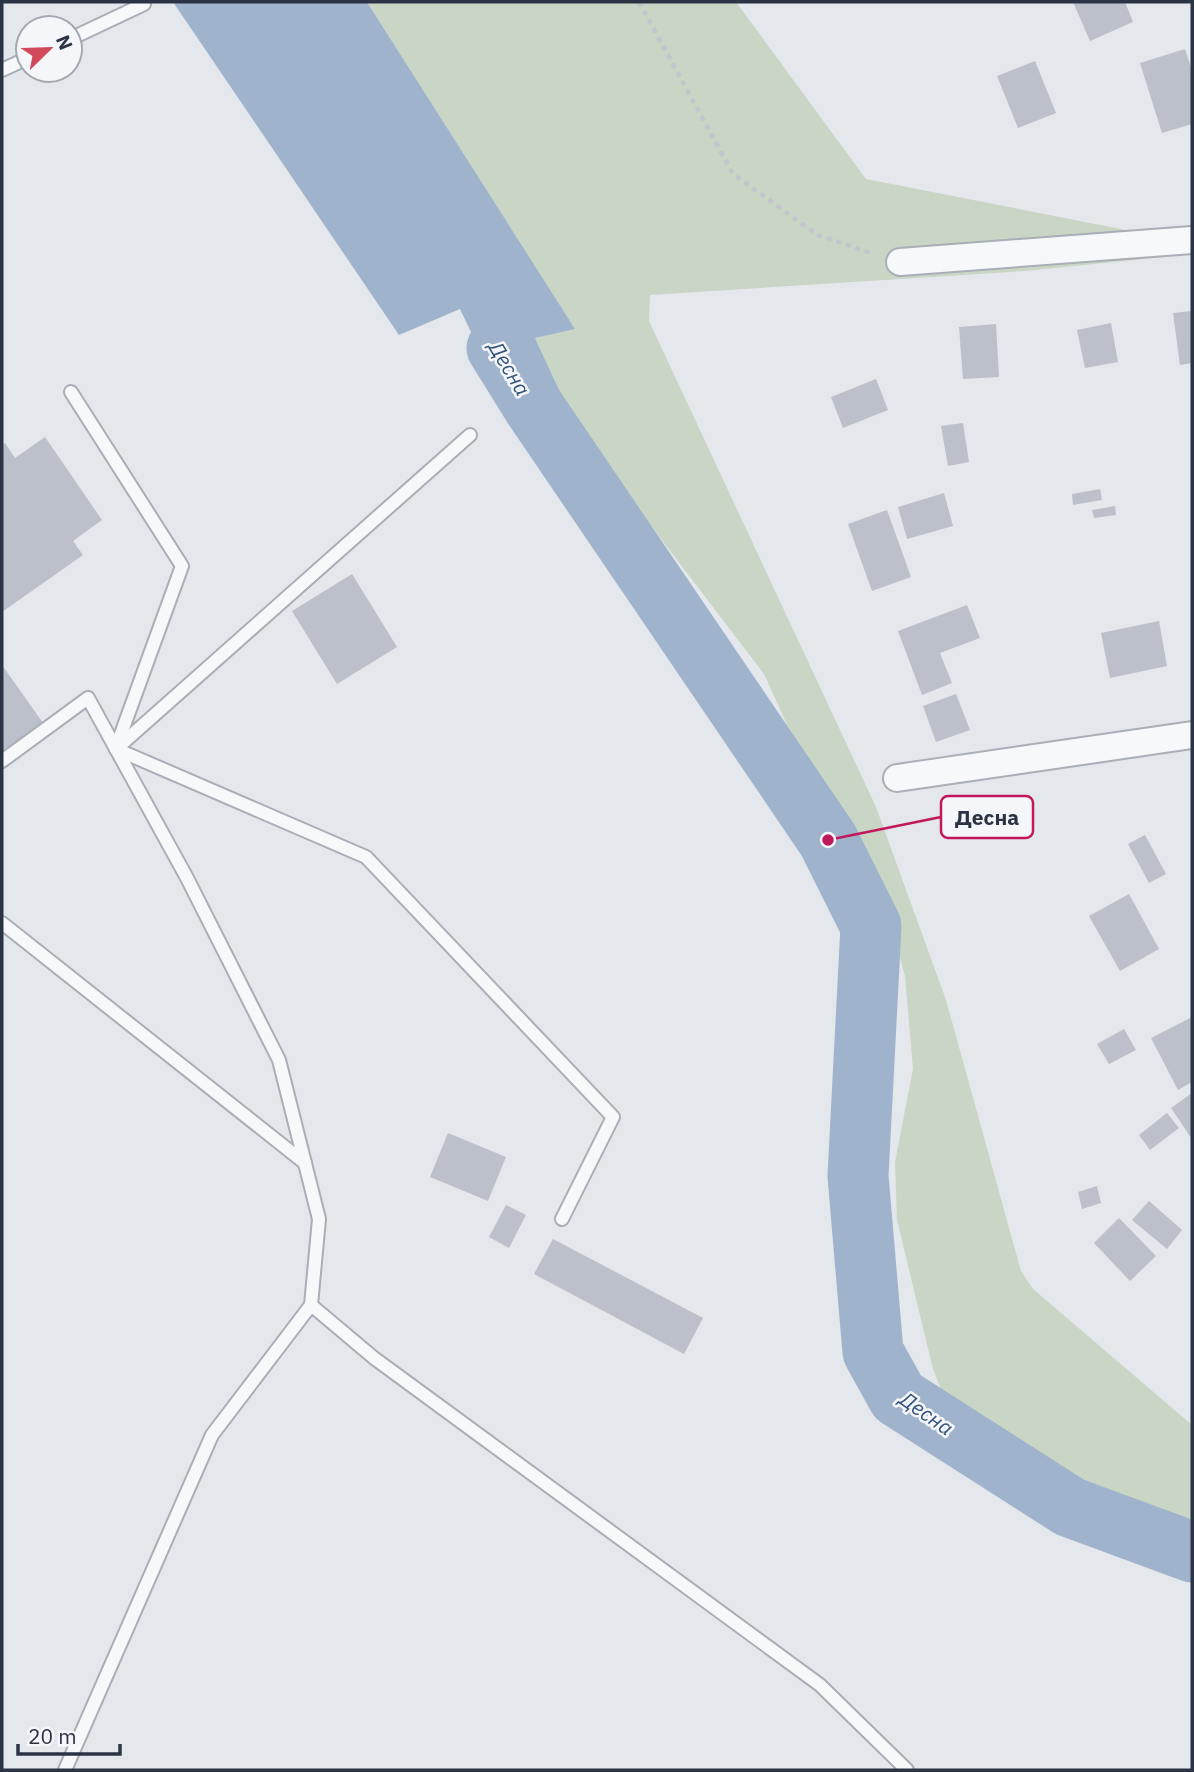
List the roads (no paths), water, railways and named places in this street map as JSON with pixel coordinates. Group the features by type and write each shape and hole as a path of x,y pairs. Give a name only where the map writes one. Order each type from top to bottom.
{"street":[{"path":"900,262 1192,240"},
{"path":"897,778 1192,735"}],"lane":[{"path":"84,32 144,4"},
{"path":"71,392 182,565 116,749"},
{"path":"116,749 470,435"},
{"path":"2,761 88,698 187,878 279,1060 320,1219 311,1305 212,1434 65,1770"},
{"path":"116,749 366,857 613,1117 562,1219"},
{"path":"2,923 305,1163"},
{"path":"311,1305 374,1358 820,1685 907,1770"}],"water":[{"path":"173,2 367,2 575,329 535,338 561,394 525,445 460,309 399,335"}],"waterway":[{"name":"Десна","path":"497,348 533,406 828,840 871,926 858,1176 873,1352 898,1397 1070,1507 1192,1552"}],"place":[{"name":"Десна","path":"828,840"}]}
